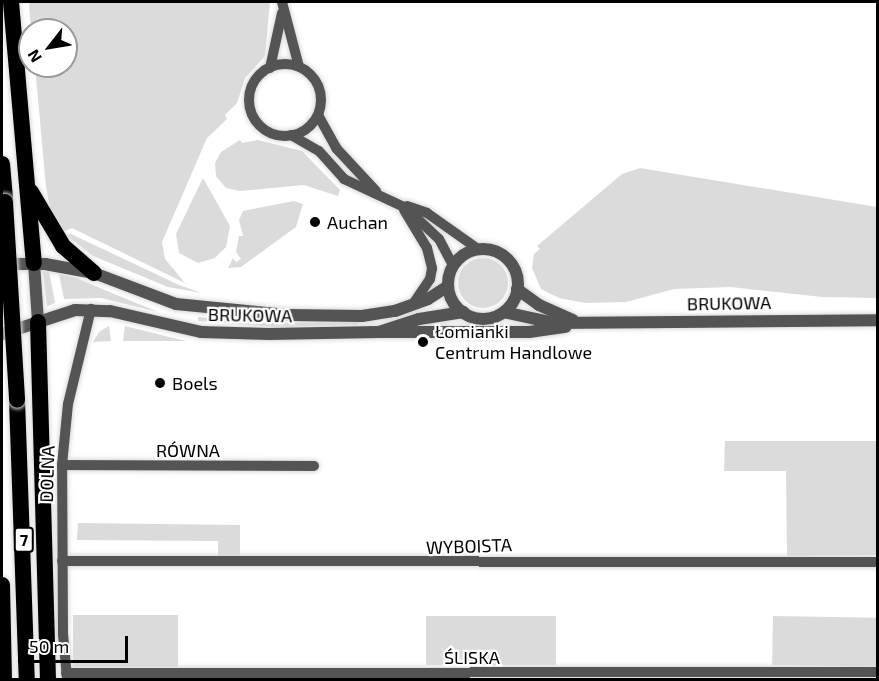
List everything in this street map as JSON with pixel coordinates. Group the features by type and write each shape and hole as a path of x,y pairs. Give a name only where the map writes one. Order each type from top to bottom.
{"highway":[{"path":"11,2 34,263"},
{"name":"7","path":"2,164 17,400 27,680"},
{"path":"28,186 57,237 94,273"},
{"path":"38,322 44,442 48,680"},
{"path":"2,585 4,680"}],"street":[{"path":"283,6 299,67"},
{"path":"270,68 283,6"},
{"path":"379,194 336,148 318,115 319,88 314,78 299,67 287,64 270,68 254,82 251,109 264,129 291,135 319,151 345,179 401,204 427,213 478,249"},
{"path":"291,135 310,126 318,115"},
{"path":"401,204 439,238 453,265"},
{"path":"401,204 427,248 432,268 430,279 413,304"},
{"path":"478,249 494,250 506,258 514,268 518,289 504,312 480,319 463,312 454,303 448,286 453,265 462,256 478,249"},
{"path":"34,263 38,322"},
{"name":"BRUKOWA","path":"2,264 34,263 94,273 176,304 289,315 362,315 413,304 448,286"},
{"name":"BRUKOWA","path":"518,289 538,306 581,324"},
{"name":"BRUKOWA","path":"2,334 60,313 91,309 201,332 379,332 418,319 463,312"},
{"name":"DOLNA","path":"67,676 62,561 62,465 68,404 91,309"},
{"name":"BRUKOWA","path":"504,312 554,323 581,324 878,320"},
{"path":"379,332 530,332 581,324"},
{"name":"RÓWNA","path":"62,465 314,466"},
{"name":"WYBOISTA","path":"62,561 878,562"},
{"name":"ŚLISKA","path":"67,676 878,672"}],"shaded area":[{"path":"29,2 270,2 265,56 245,78 237,103 225,115 227,119 207,138 162,242 165,259 185,283 72,228 62,232 52,218 46,187 36,78 78,78 78,18 30,18"},
{"path":"240,140 242,143 258,140 302,151 340,190 338,196 304,185 240,191 226,188 216,176 215,163 221,152"},
{"path":"640,168 877,207 877,298 822,297 731,287 674,289 626,302 585,303 559,298 541,289 532,268 534,254 540,249 537,246 622,174"},
{"path":"203,178 230,226 226,247 215,258 198,263 179,253 176,234"},
{"path":"294,201 303,204 296,227 241,267 228,268 233,258 236,262 241,259 236,252 239,236 243,236 239,220 243,211"},
{"path":"71,234 179,285 202,293 168,287 93,256 66,235"},
{"path":"478,258 488,258 501,265 508,278 508,288 501,301 488,308 478,308 469,304 462,297 458,288 458,278 462,269 469,262"},
{"path":"49,271 55,303 47,306 43,272"},
{"path":"59,274 76,278 158,312 101,298 64,299"},
{"path":"198,317 261,323 358,322 358,325 272,327 198,321"},
{"path":"109,326 111,341 93,342 99,332"},
{"path":"125,326 173,338 187,341 123,341"},
{"path":"725,441 877,441 877,555 787,556 786,471 724,471"},
{"path":"78,523 240,525 240,557 218,557 218,541 77,540"},
{"path":"73,615 178,615 178,667 73,667"},
{"path":"426,616 556,616 556,665 426,665"},
{"path":"773,616 877,618 876,667 772,665"}],"place":[{"name":"Auchan","path":"315,222"},
{"name":"Łomianki Centrum Handlowe","path":"423,342"},
{"name":"Boels","path":"160,383"}]}
